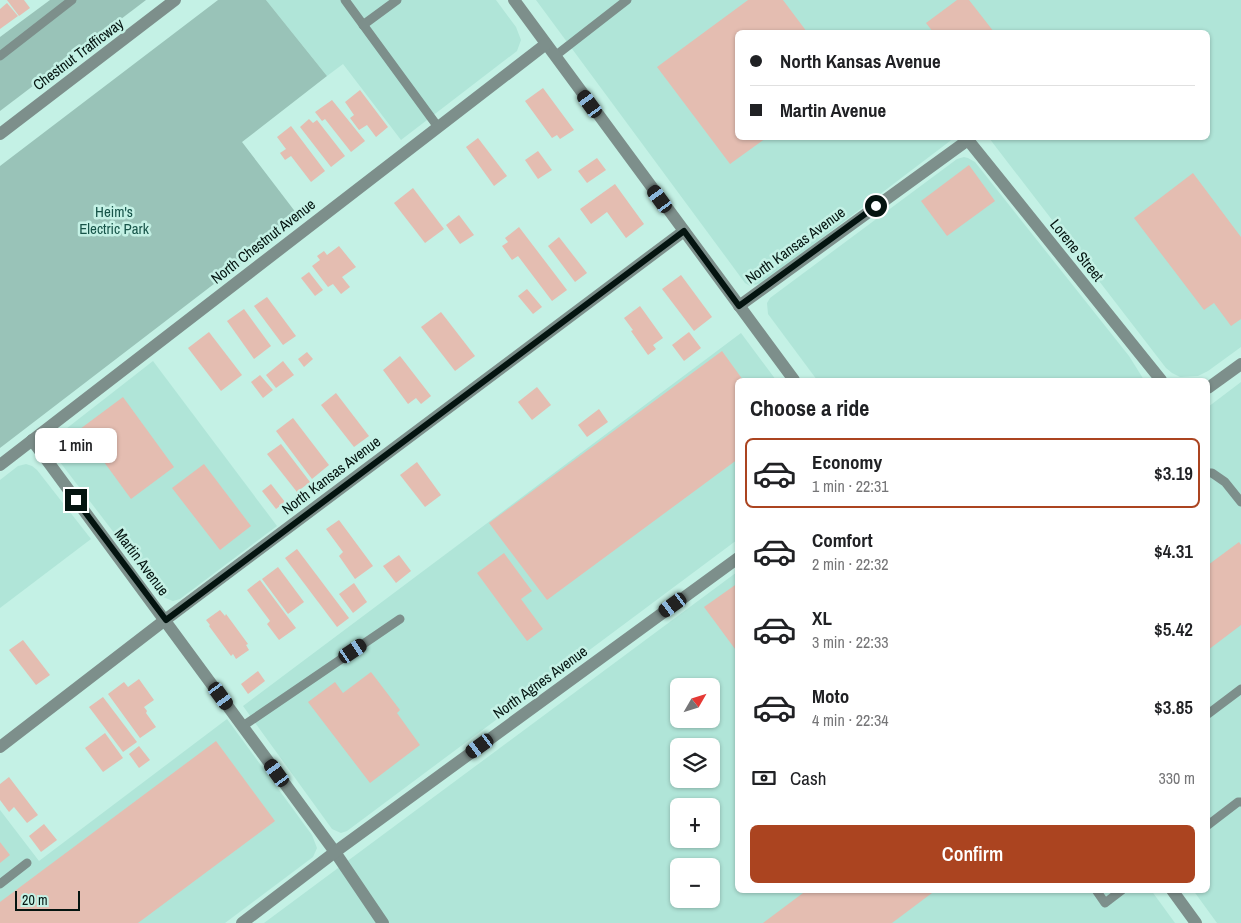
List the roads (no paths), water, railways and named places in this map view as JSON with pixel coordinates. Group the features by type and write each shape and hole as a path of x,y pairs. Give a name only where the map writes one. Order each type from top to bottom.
{"street":[{"name":"Chestnut Trafficway","path":"0,134 175,0"},
{"path":"514,0 793,378"},
{"name":"North Chestnut Avenue","path":"0,465 546,44"},
{"name":"North Kansas Avenue","path":"739,306 968,140"},
{"name":"Lorene Street","path":"968,140 1159,378"},
{"name":"North Kansas Avenue","path":"0,748 166,620 684,231"},
{"path":"1210,387 1241,364"},
{"name":"Martin Avenue","path":"32,440 335,852 382,923"},
{"name":"North Agnes Avenue","path":"242,923 335,852 735,560"},
{"path":"1174,893 1196,923"}],"lane":[{"path":"0,56 72,0"},
{"path":"345,0 438,127"},
{"path":"363,25 397,0"},
{"path":"555,56 626,0"},
{"path":"1210,473 1225,482 1241,502"},
{"path":"243,726 400,619"},
{"path":"1210,712 1241,689"},
{"path":"1210,823 1238,802 1241,802"},
{"path":"0,884 27,863"},
{"path":"1098,893 1105,903 1118,893"}],"park label":[{"name":"Heim's Electric Park","path":"114,220"}]}
